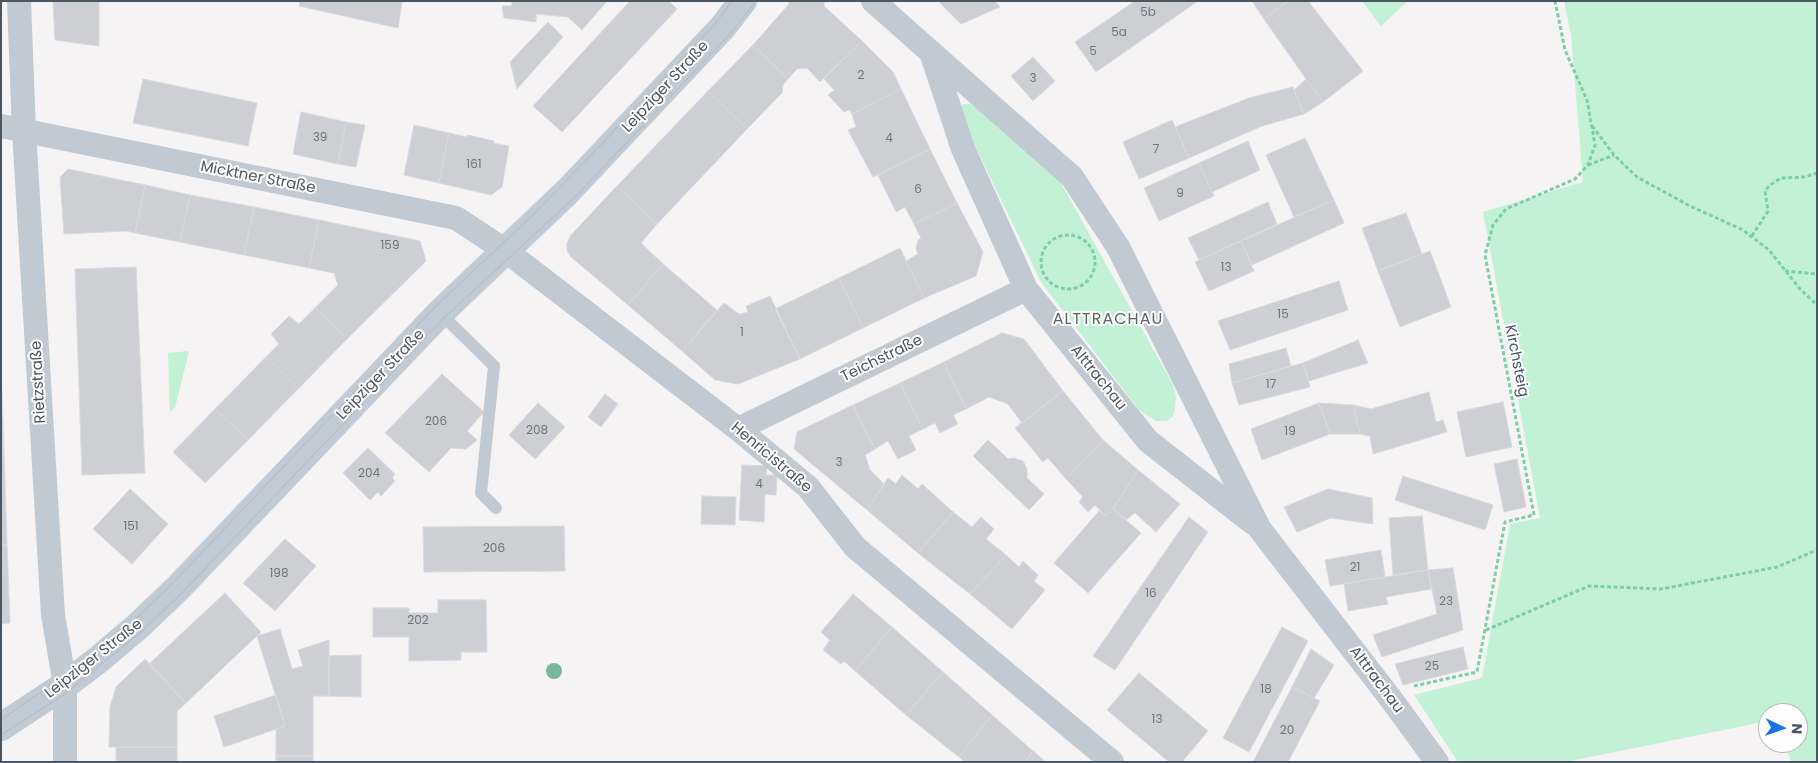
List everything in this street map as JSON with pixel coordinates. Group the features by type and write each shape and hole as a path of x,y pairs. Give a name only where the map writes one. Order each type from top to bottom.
{"main road":[{"name":"Leipziger Straße","path":"1,727 65,685 137,627 178,588 440,312 506,251 592,166 722,28 742,1"}],"street":[{"name":"Rietzstraße","path":"19,1 24,131 53,615 65,685 65,762"},
{"name":"Alttrachau","path":"873,1 1072,176 1118,247 1259,528 1391,699 1437,762"},
{"name":"Alttrachau","path":"931,51 963,149 1026,289 1148,441 1259,528"},
{"name":"Micktner Straße","path":"1,126 456,218 506,251"},
{"name":"Henricistraße","path":"506,251 738,429 808,486 855,547 1112,761"},
{"name":"Teichstraße","path":"738,429 1026,289"}],"lane":[{"path":"440,312 494,366 481,493 496,508"}],"path":[{"path":"1555,1 1565,50 1587,100 1596,145 1588,165"},
{"path":"1592,126 1614,155 1637,177 1690,206 1752,236 1769,250 1800,289 1817,305"},
{"path":"1588,165 1614,155"},
{"name":"Kirchsteig","path":"1391,699 1406,688 1477,672 1505,522 1534,515 1485,255 1493,225 1506,209 1575,179 1588,165"},
{"path":"1752,236 1768,210 1765,191 1770,185 1780,178 1804,178 1817,173"},
{"path":"1064,235 1074,235 1083,239 1090,246 1095,258 1095,268 1088,281 1074,289 1064,290 1048,281 1042,270 1041,257 1045,246 1064,235"},
{"path":"1785,271 1817,274"},
{"path":"1485,630 1589,586 1661,589 1777,567 1817,550"}],"green space":[{"path":"1362,1 1408,1 1381,26"},
{"path":"1564,1 1817,1 1817,762 1791,762 1788,753 1808,753 1808,703 1758,703 1758,723 1565,762 1458,762 1414,695 1482,678 1510,524 1540,518 1483,212 1583,182 1571,35"},
{"path":"963,104 977,107 1061,183 1173,385 1176,397 1175,408 1173,416 1167,421 1156,421 1139,410 1041,282 961,117 961,107"},
{"path":"189,351 175,408 170,412 168,353"}],"building":[{"path":"53,1 99,1 99,46 55,40"},
{"path":"300,1 402,1 398,28 299,6"},
{"path":"512,1 607,1 582,30 568,17 536,14 536,22 504,18 502,6 512,6"},
{"path":"630,1 669,1 677,9 562,132 533,106"},
{"path":"789,1 824,1 824,6 862,41 820,82 807,68 797,69 788,79 753,45 789,4"},
{"path":"938,1 995,1 1000,7 961,24"},
{"path":"1135,1 1198,1 1096,72 1075,42"},
{"path":"1252,1 1288,1 1264,19"},
{"path":"1288,1 1308,1 1363,71 1323,102 1264,19"},
{"path":"548,22 563,37 517,89 510,62"},
{"path":"862,41 893,72 901,89 852,114 849,110 844,112 828,95 834,90 824,79"},
{"path":"753,45 788,79 783,85 782,93 747,129 708,91"},
{"path":"1033,57 1055,81 1033,101 1011,76"},
{"path":"143,79 257,103 248,146 133,123"},
{"path":"1306,79 1323,102 1304,114 1294,90"},
{"path":"1293,87 1304,114 1262,126 1189,158 1175,127 1249,98"},
{"path":"901,89 930,149 873,177 848,130 856,127 852,114"},
{"path":"708,91 747,129 657,224 617,186"},
{"path":"301,112 346,122 338,164 293,154"},
{"path":"1172,120 1189,158 1139,179 1123,142"},
{"path":"346,122 365,125 356,167 338,164"},
{"path":"414,125 449,133 439,183 404,175"},
{"path":"449,133 467,137 468,135 509,146 502,187 491,195 439,183"},
{"path":"1305,138 1334,200 1294,217 1266,155"},
{"path":"1248,141 1260,170 1212,192 1199,163"},
{"path":"930,149 957,203 914,224 905,207 896,212 878,175"},
{"path":"1199,163 1214,196 1159,221 1144,188"},
{"path":"68,169 145,185 135,233 127,231 64,234 60,177"},
{"path":"145,185 190,195 180,242 135,233"},
{"path":"617,186 657,224 641,243 663,264 628,305 571,257 567,251 567,243 571,235"},
{"path":"190,195 254,207 244,255 180,242"},
{"path":"1334,200 1344,223 1252,265 1241,241"},
{"path":"1268,202 1277,224 1199,260 1188,238"},
{"path":"957,203 983,252 976,276 924,298 906,261 918,254 916,249 918,240 921,238 914,224"},
{"path":"254,207 319,220 309,268 244,255"},
{"path":"1406,213 1422,254 1378,271 1362,228"},
{"path":"319,220 420,241 426,261 347,339 315,308 338,285 334,273 309,268"},
{"path":"1241,241 1254,271 1209,291 1195,262"},
{"path":"900,248 924,298 863,328 839,278"},
{"path":"1430,251 1451,307 1400,327 1378,271"},
{"path":"663,264 717,310 682,351 628,305"},
{"path":"136,267 145,473 82,475 75,269"},
{"path":"839,278 863,328 800,359 775,309"},
{"path":"1339,281 1348,310 1230,350 1218,321"},
{"path":"770,296 800,359 738,384 715,380 682,351 724,303 739,314 748,312 746,306"},
{"path":"315,308 347,339 298,389 266,357 279,344 271,334 289,316 299,324"},
{"path":"1002,333 1024,339 1063,391 1022,423 1008,404 989,397 966,409 944,362"},
{"path":"1358,340 1368,363 1309,381 1303,363"},
{"path":"1286,348 1291,366 1232,383 1229,364"},
{"path":"266,357 298,389 248,440 215,409"},
{"path":"944,362 966,409 953,415 958,424 940,433 935,423 923,429 900,383"},
{"path":"1303,363 1310,387 1239,405 1232,383"},
{"path":"1,373 3,419 1,419"},
{"path":"442,374 484,412 467,431 477,440 466,449 451,448 429,472 385,433"},
{"path":"900,383 923,429 909,436 916,450 898,459 888,441 875,449 853,405"},
{"path":"1063,391 1103,440 1066,479 1048,458 1043,462 1015,428"},
{"path":"1429,392 1436,422 1443,420 1447,432 1373,454 1370,436 1360,434 1353,405 1371,409"},
{"path":"605,394 618,404 601,427 588,417"},
{"path":"1503,402 1512,447 1466,457 1457,412"},
{"path":"538,403 565,427 535,459 509,435"},
{"path":"1319,403 1330,434 1262,460 1251,429"},
{"path":"1319,403 1353,405 1360,434 1330,434"},
{"path":"853,405 875,449 865,455 870,470 884,484 867,510 794,449 797,432"},
{"path":"215,409 248,440 205,483 173,452"},
{"path":"1,419 3,419 7,545 1,545"},
{"path":"988,440 1008,459 1014,458 1023,461 1027,469 1027,478 1044,494 1029,510 973,456"},
{"path":"1103,440 1138,470 1113,509 1106,516 1095,505 1088,512 1079,502 1083,497 1066,479"},
{"path":"368,448 395,474 392,478 395,481 381,496 378,492 370,500 343,473"},
{"path":"1517,459 1526,507 1504,512 1494,464"},
{"path":"742,465 767,466 766,475 777,475 776,495 765,494 764,522 739,520"},
{"path":"1138,470 1180,504 1156,532 1135,513 1126,520 1113,509"},
{"path":"902,475 918,489 922,484 953,512 918,553 867,510 888,478 896,484"},
{"path":"1403,476 1493,505 1485,530 1395,500"},
{"path":"130,489 168,524 132,564 93,529"},
{"path":"1328,489 1372,498 1373,524 1331,518 1297,532 1284,507"},
{"path":"702,496 736,497 735,525 701,524"},
{"path":"1113,509 1141,533 1088,593 1054,563 1099,511 1106,516"},
{"path":"953,512 972,527 981,517 994,529 986,539 1006,555 970,594 918,553"},
{"path":"1422,516 1428,570 1393,575 1389,518"},
{"path":"1189,517 1208,532 1115,670 1093,656"},
{"path":"564,526 565,571 424,572 423,527"},
{"path":"285,539 316,566 275,611 243,583"},
{"path":"1,545 7,545 10,623 1,624"},
{"path":"1381,550 1385,577 1330,586 1325,560"},
{"path":"1006,555 1019,567 1023,561 1038,575 1034,581 1045,590 1012,629 970,594"},
{"path":"1453,568 1463,630 1382,657 1373,635 1437,614 1428,570"},
{"path":"1428,570 1431,589 1386,597 1388,604 1348,611 1344,584"},
{"path":"225,593 261,632 186,703 149,664"},
{"path":"853,594 892,627 855,671 844,661 841,664 823,650 830,640 821,632"},
{"path":"438,600 486,600 487,652 461,652 461,660 409,661 409,637 373,637 373,608 409,608 409,613 438,613"},
{"path":"892,627 943,672 906,715 855,671"},
{"path":"1282,627 1308,641 1249,752 1223,738"},
{"path":"280,629 292,669 303,666 298,650 329,640 329,696 313,696 313,756 276,756 276,729 285,726 257,636"},
{"path":"1463,647 1468,669 1403,685 1395,664"},
{"path":"1311,649 1334,665 1314,698 1292,687"},
{"path":"361,655 361,697 329,696 329,656"},
{"path":"145,659 186,703 177,711 177,747 109,747 110,707 116,687"},
{"path":"943,672 992,715 959,757 906,715"},
{"path":"1139,673 1208,731 1182,762 1169,762 1107,710"},
{"path":"1292,687 1320,701 1288,762 1253,762"},
{"path":"276,695 285,726 224,747 214,716"},
{"path":"992,715 1033,751 1025,762 964,762 959,757"},
{"path":"116,747 177,747 177,762 116,762"},
{"path":"1033,751 1046,762 1025,762"},
{"path":"276,756 313,756 313,762 276,762"}],"tram line":[{"path":"1,720 92,656 131,623 171,585 435,307 536,212 594,152 715,24 732,1"},
{"path":"1,735 65,694 142,631 182,593 445,317 576,196 731,33 756,1"}],"district":[{"name":"ALTTRACHAU","path":"1108,320"}]}
